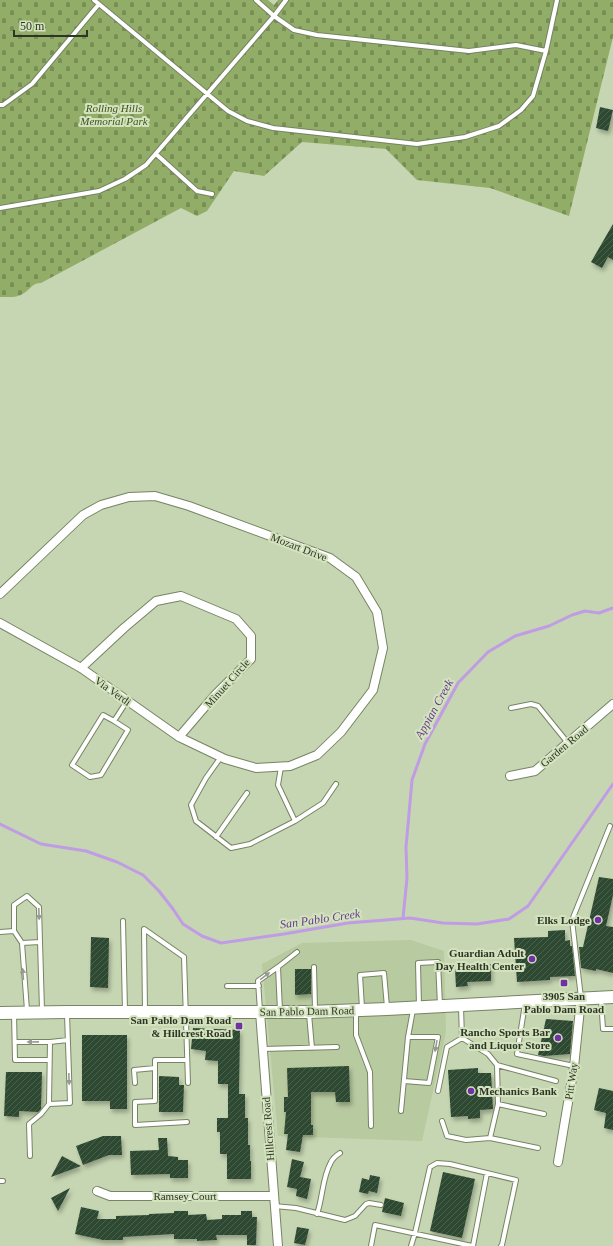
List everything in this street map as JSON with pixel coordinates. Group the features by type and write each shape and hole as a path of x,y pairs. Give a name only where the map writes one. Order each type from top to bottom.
{"main road":[{"name":"San Pablo Dam Road","path":"0,1013 125,1011 312,1012 613,997"}],"street":[{"name":"Mozart Drive","path":"0,594 83,516 101,505 129,497 155,496 182,504 330,558 356,577 377,612 383,648 373,690 341,732 317,755 290,766 256,768 223,758"},
{"name":"Minuet Circle","path":"81,668 124,628 156,602 182,596 236,619 251,636 251,658 215,695 179,737"},
{"name":"Via Verdi","path":"0,622 81,668 179,737 223,758"},
{"name":"Garden Road","path":"510,776 535,771 613,704"},
{"name":"Pitt Way","path":"558,1162 574,1067 581,999"},
{"name":"Hillcrest Road","path":"260,1012 278,1246"},
{"name":"Ramsey Court","path":"97,1191 110,1196 273,1196"}],"lane":[{"path":"94,0 228,111 247,121 273,128 417,144 465,137 499,126 521,110 533,96 546,51 557,0"},
{"path":"256,0 274,16 294,30 317,35 469,51 516,45 546,51"},
{"path":"0,208 99,191 125,179 146,165 274,16 286,0"},
{"path":"0,105 32,84 99,4"},
{"path":"156,154 197,191 212,194"},
{"path":"114,721 127,701"},
{"path":"511,708 530,704 538,706 568,744"},
{"path":"103,715 114,721 128,730 101,775 90,777 72,765 103,715"},
{"path":"223,758 206,778 191,805 196,821 231,848 250,844 295,821 323,803 336,784"},
{"path":"281,766 278,785 295,821"},
{"path":"216,837 248,793"},
{"path":"581,999 572,920 610,826"},
{"path":"27,1013 22,943 14,931 14,905 27,896 39,907 42,1012"},
{"path":"123,921 125,1011"},
{"path":"145,1011 144,929 184,957 188,1083"},
{"path":"0,932 14,931"},
{"path":"22,943 40,942"},
{"path":"260,1012 258,981 297,952"},
{"path":"401,1111 408,1037 416,1007 418,963 438,962 440,1006"},
{"path":"278,967 280,1012"},
{"path":"312,1048 314,967"},
{"path":"371,1126 370,1072 356,1035 359,1010 360,975 384,973 387,1009"},
{"path":"227,986 258,986"},
{"path":"600,997 603,1029 613,1029"},
{"path":"526,1002 517,1054 574,1067"},
{"path":"461,1005 462,1038"},
{"path":"49,1104 70,1103 67,1012"},
{"path":"14,1013 15,1060 49,1060"},
{"path":"404,1081 430,1083 438,1037 408,1037"},
{"path":"462,1038 488,1054 497,1065 556,1081"},
{"path":"438,1091 447,1047 462,1038"},
{"path":"15,1042 50,1042 68,1040"},
{"path":"30,1156 29,1124 41,1114 49,1104 50,1042"},
{"path":"263,1049 337,1047"},
{"path":"187,1060 155,1060 155,1101 135,1102 135,1125 187,1122"},
{"path":"490,1138 498,1104 497,1065"},
{"path":"134,1083 134,1070 155,1068"},
{"path":"498,1104 544,1114"},
{"path":"442,1121 447,1136 466,1140 490,1138 538,1148"},
{"path":"317,1214 323,1184 331,1160 340,1153"},
{"path":"411,1246 430,1167 437,1163 450,1164 516,1180 501,1246"},
{"path":"371,1246 375,1225 473,1246 487,1173"},
{"path":"274,1206 296,1208 345,1220 355,1216 366,1204 381,1205"}],"shaded area":[{"path":"411,940 444,951 446,1032 422,1141 278,1136 262,964 302,943"}],"green space":[{"name":"Rolling Hills Memorial Park","path":"0,0 268,0 274,5 278,0 613,0 613,37 569,216 490,188 417,180 386,149 302,142 264,176 234,171 207,211 197,216 181,208 41,283 32,286 19,296 0,297"}],"building":[{"path":"600,107 613,110 608,131 596,128"},
{"path":"613,224 613,260 608,257 602,268 591,262"},
{"name":"Elks Lodge","path":"599,877 613,879 613,895 606,926 613,927 613,973 596,969 596,971 581,968 579,947 583,947"},
{"path":"565,930 565,941 570,940 570,946 572,946 575,976 550,977 550,980 517,982 514,938 548,937 548,931"},
{"path":"91,937 109,938 108,988 90,987"},
{"path":"491,964 491,981 467,982 468,986 456,987 455,969 479,968 479,965"},
{"path":"295,969 311,969 311,994 295,995"},
{"name":"Rancho Sports Bar and Liquor Store","path":"546,1019 573,1021 570,1054 538,1055"},
{"path":"193,1028 240,1030 239,1094 245,1094 245,1118 248,1118 248,1145 250,1145 251,1179 227,1179 227,1154 220,1154 220,1132 217,1132 217,1118 228,1118 228,1084 218,1084 218,1061 205,1060 206,1051 191,1049"},
{"path":"82,1035 127,1035 127,1109 110,1109 110,1101 82,1101"},
{"path":"349,1066 350,1102 336,1102 335,1092 311,1092 311,1125 313,1125 313,1135 303,1135 300,1152 286,1150 288,1134 284,1134 286,1112 284,1112 284,1097 288,1097 287,1068"},
{"name":"Mechanics Bank","path":"478,1068 478,1073 491,1073 493,1109 480,1110 480,1118 468,1119 468,1116 451,1117 448,1070"},
{"path":"6,1072 42,1072 41,1109 38,1112 19,1111 19,1117 4,1116"},
{"path":"159,1076 179,1077 179,1085 184,1085 183,1112 159,1112"},
{"path":"599,1088 613,1091 613,1130 604,1128 606,1113 594,1110"},
{"path":"103,1136 121,1136 122,1155 109,1155 83,1165 76,1146"},
{"path":"158,1138 167,1138 168,1156 178,1157 178,1160 188,1160 188,1178 170,1178 170,1174 131,1175 130,1151 159,1150"},
{"path":"62,1156 81,1166 51,1177"},
{"path":"292,1159 304,1162 300,1177 311,1179 307,1199 296,1196 297,1189 287,1187"},
{"path":"443,1172 475,1179 462,1238 430,1231"},
{"path":"370,1175 380,1177 377,1193 369,1191 368,1194 359,1192 362,1178 369,1180"},
{"path":"70,1188 58,1211 51,1198"},
{"path":"385,1198 404,1203 401,1216 382,1212"},
{"path":"81,1207 99,1211 97,1219 116,1219 116,1216 149,1215 174,1213 174,1211 188,1211 188,1215 206,1214 207,1220 222,1219 222,1215 241,1215 241,1211 252,1211 252,1217 257,1217 256,1245 247,1245 247,1235 216,1235 217,1240 197,1241 197,1239 174,1239 174,1234 123,1237 123,1240 103,1240 75,1234"},
{"path":"297,1227 309,1229 305,1245 294,1243"}],"waterway":[{"name":"Appian Creek","path":"403,918 407,878 406,847 412,780 425,744 458,683 488,652 515,636 549,626 572,615 585,611 599,613 613,608"},
{"name":"San Pablo Creek","path":"0,824 41,844 86,851 117,862 143,875 159,891 183,924 202,936 221,943 348,923 410,918 443,923 477,924 509,919 528,906 613,784"}],"place":[{"name":"Elks Lodge","path":"598,920"},
{"name":"Guardian Adult Day Health Center","path":"532,959"},
{"name":"3905 San Pablo Dam Road","path":"564,983"},
{"name":"San Pablo Dam Road & Hillcrest Road","path":"239,1026"},
{"name":"Rancho Sports Bar and Liquor Store","path":"558,1038"},
{"name":"Mechanics Bank","path":"471,1091"}]}
